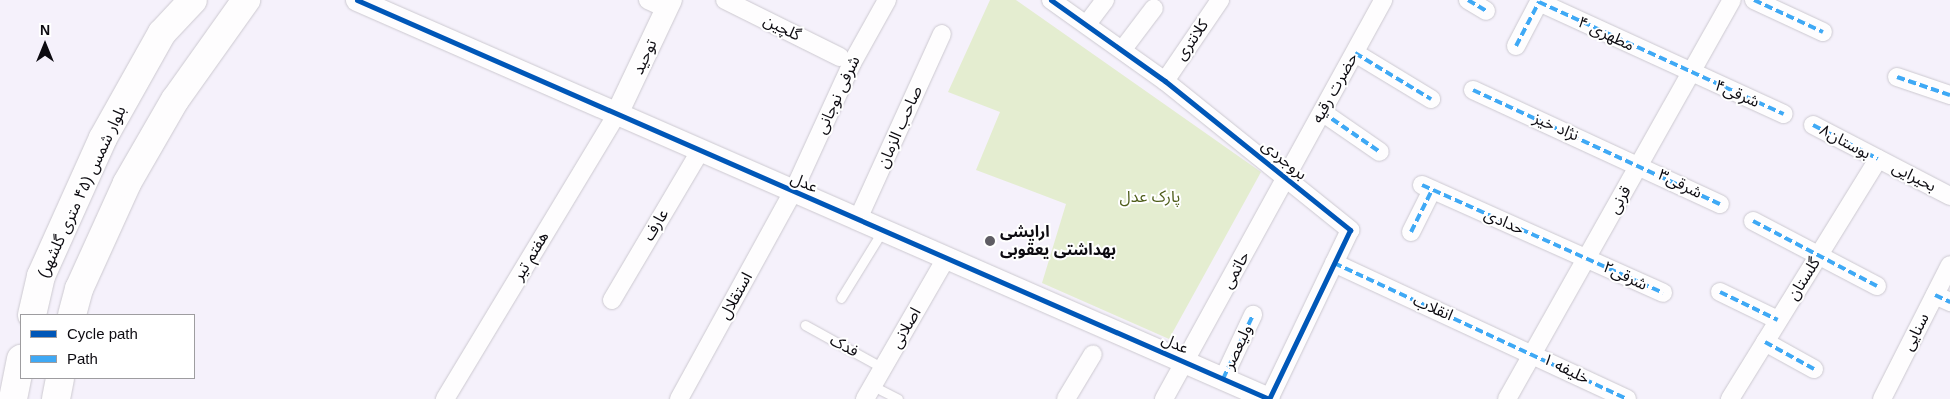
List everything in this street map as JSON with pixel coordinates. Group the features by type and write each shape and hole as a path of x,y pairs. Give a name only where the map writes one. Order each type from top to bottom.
{"main road":[{"name":"بلوار شمس (۴۵ متری گلشهر)","path":"32,314 41,276 103,138 162,33 192,0"},
{"path":"72,314 79,289 127,183 175,100 246,0"},
{"path":"13,399 20,363"},
{"path":"56,399 60,379"}],"street":[{"name":"عدل","path":"357,0 1269,399"},
{"name":"گلچین","path":"725,0 840,57"},
{"name":"شرفی نوجانی","path":"793,192 852,63 887,0"},
{"path":"1087,24 1105,0"},
{"name":"کلانتری","path":"1165,80 1220,0"},
{"name":"حضرت رقیه","path":"1286,177 1383,0"},
{"path":"1468,0 1486,11"},
{"name":"قرنی","path":"1507,399 1732,0"},
{"path":"1754,0 1823,32"},
{"name":"مطهری ۴","path":"1516,46 1539,2 1691,74"},
{"name":"توحید","path":"618,114 662,3"},
{"name":"بروجردی","path":"1063,3 1087,24 1165,80 1350,230 1269,399"},
{"path":"1123,49 1154,8"},
{"name":"صاحب الزمان","path":"858,219 942,34"},
{"path":"1354,53 1431,99"},
{"name":"۴شرقی","path":"1691,74 1784,114"},
{"path":"1897,77 1950,94"},
{"name":"نژاد خیز","path":"1474,90 1640,164"},
{"path":"1322,112 1380,152"},
{"name":"هفتم تیر","path":"445,399 618,114"},
{"name":"بوستان۸","path":"1813,125 1878,159"},
{"name":"عارف","path":"612,300 700,151"},
{"name":"بحیرایی","path":"1878,159 1950,196"},
{"name":"گلستان","path":"1730,399 1878,159"},
{"name":"۳شرقی","path":"1640,164 1720,204"},
{"name":"حاتمی","path":"1164,399 1286,177"},
{"name":"حدادی","path":"1411,232 1427,187 1586,258"},
{"name":"استقلال","path":"679,399 793,192"},
{"path":"1753,221 1877,286"},
{"name":"اصلانی","path":"869,392 946,258"},
{"name":"۲شرقی","path":"1586,258 1663,293"},
{"name":"انقلاب","path":"1334,263 1533,353"},
{"name":"سنایی","path":"1882,399 1943,298 1950,265"},
{"path":"1720,292 1778,320"},
{"name":"ولیعصر","path":"1223,379 1253,315"},
{"path":"1765,342 1814,369"},
{"name":"خلیفه ۱","path":"1533,353 1627,399"},
{"path":"1066,399 1093,354"}],"lane":[{"path":"841,298 883,230"},
{"name":"فدک","path":"804,325 883,368"},
{"path":"869,392 898,399"}],"green space":[{"name":"پارک عدل","path":"990,0 1016,0 1261,172 1169,339 1042,283 1066,204 976,170 1000,112 948,92"}],"marked path":[{"path":"1468,0 1486,11"},
{"path":"1754,0 1823,32"},
{"path":"1516,46 1539,2 1784,114"},
{"path":"1355,53 1431,99"},
{"path":"1897,77 1950,95"},
{"path":"1473,90 1720,204"},
{"path":"1322,112 1380,152"},
{"path":"1813,125 1878,159"},
{"path":"1422,185 1663,293"},
{"path":"1411,232 1432,190"},
{"path":"1753,221 1877,286"},
{"path":"1334,263 1627,399"},
{"path":"1720,292 1778,320"},
{"path":"1935,295 1950,302"},
{"path":"1223,379 1253,315"},
{"path":"1765,342 1814,369"}],"cycle path":[{"path":"357,0 1269,399"},
{"path":"1051,0 1165,81 1350,230 1269,399"}],"place":[{"name":"ارایشی بهداشتی یعقوبی","path":"990,241"}]}
